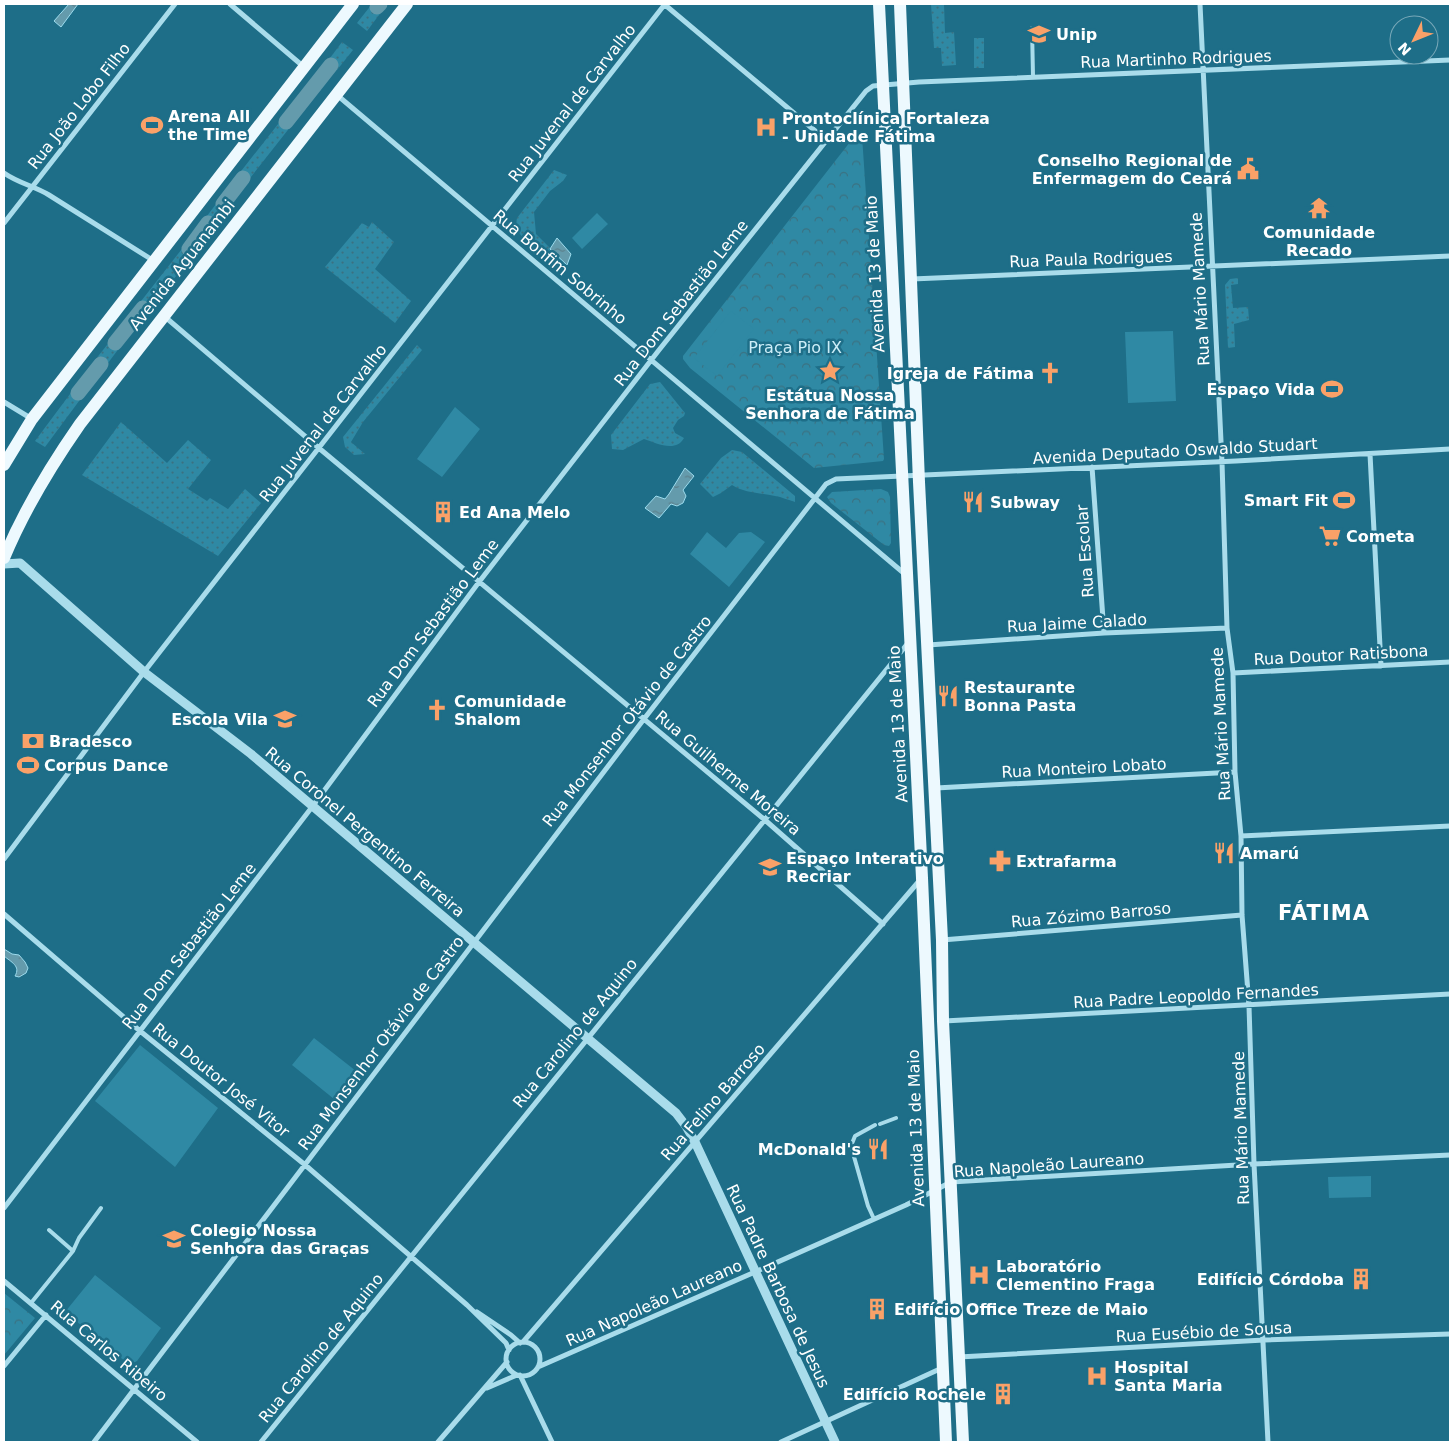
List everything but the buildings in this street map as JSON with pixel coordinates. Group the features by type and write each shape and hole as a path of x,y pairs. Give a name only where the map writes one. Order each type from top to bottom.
{"main road":[{"name":"Avenida Aguanambi","path":"4,464 32,419 353,4"},
{"name":"Avenida Aguanambi","path":"4,558 29,503 80,424 406,4"},
{"name":"Avenida 13 de Maio","path":"879,4 922,878 946,1442"},
{"name":"Avenida 13 de Maio","path":"900,4 919,475 942,940 943,1021 963,1442"}],"street":[{"name":"Rua João Lobo Filho","path":"4,223 175,4"},
{"path":"230,4 305,67"},
{"path":"664,4 826,140"},
{"name":"Rua Juvenal de Carvalho","path":"4,859 144,672 320,449 664,4"},
{"name":"Rua Mário Mamede","path":"1200,4 1211,266 1222,462 1227,628 1233,673 1235,772 1241,836 1242,915 1249,1006 1254,1164 1268,1442"},
{"name":"Rua Martinho Rodrigues","path":"903,83 1033,76 1204,71 1450,60"},
{"name":"Rua Dom Sebastião Leme","path":"4,1208 312,807 479,582 651,360 826,140 866,91 873,86 903,83"},
{"name":"Rua Bonfim Sobrinho","path":"336,95 906,575"},
{"path":"4,173 19,183 49,195 154,261"},
{"name":"Rua Paula Rodrigues","path":"912,279 1450,256"},
{"name":"Rua Guilherme Moreira","path":"163,316 765,820 883,924"},
{"path":"4,402 32,419"},
{"name":"Avenida Deputado Oswaldo Studart","path":"902,476 1222,462 1450,449"},
{"path":"1370,454 1381,666"},
{"name":"Rua Escolar","path":"1092,467 1104,634"},
{"name":"Rua Monsenhor Otávio de Castro","path":"94,1442 473,942 826,484 836,479 902,476"},
{"name":"Rua Coronel Pergentino Ferreira","path":"4,564 20,563 144,672 251,754 676,1113 695,1142"},
{"name":"Rua Jaime Calado","path":"928,645 1227,628"},
{"name":"Rua Carolino de Aquino","path":"261,1442 910,641"},
{"name":"Rua Doutor Ratisbona","path":"1233,673 1450,662"},
{"name":"Rua Monteiro Lobato","path":"934,788 1235,772"},
{"path":"1241,836 1450,826"},
{"name":"Rua Felino Barroso","path":"522,1343 922,878"},
{"name":"Rua Doutor José Vitor","path":"4,914 140,1030 304,1164 466,1305 506,1343 509,1350"},
{"name":"Rua Zózimo Barroso","path":"942,940 1242,915"},
{"name":"Rua Padre Leopoldo Fernandes","path":"943,1021 1450,994"},
{"name":"Rua Padre Barbosa de Jesus","path":"695,1142 835,1442"},
{"name":"Rua Napoleão Laureano","path":"538,1366 756,1272 951,1182 1450,1154"},
{"name":"Rua Carlos Ribeiro","path":"4,1281 197,1442"},
{"name":"Rua Doutor José Vitor","path":"466,1305 522,1343"},
{"path":"4,1366 46,1315"},
{"name":"Rua Eusébio de Sousa","path":"959,1357 1264,1340 1450,1334"},
{"path":"484,1389 519,1375 528,1375 536,1370 540,1356 534,1346 522,1343 509,1350 507,1362 510,1370 519,1375 552,1442"},
{"path":"438,1442 507,1362"},
{"path":"781,1442 942,1368"}],"lane":[{"path":"1032,28 1033,76"},
{"path":"880,1124 896,1118"},
{"path":"874,1219 868,1206 851,1146 855,1136 875,1125"},
{"path":"31,1303 73,1251 78,1238 101,1208"},
{"path":"49,1230 73,1251"}],"green space":[{"path":"372,4 382,11 367,31 357,23"},
{"path":"931,4 944,4 945,33 954,32 956,65 942,66 941,48 934,48"},
{"path":"974,38 984,38 984,68 974,68"},
{"path":"342,42 353,50 337,70 327,62"},
{"path":"282,119 291,126 247,182 238,175"},
{"name":"Praça Pio IX","path":"861,132 884,459 883,461 814,468 690,368 683,359 683,356 857,133"},
{"path":"554,170 567,175 563,181 550,191 534,212 536,234 567,265 560,268 523,238 516,224 517,218"},
{"path":"219,200 228,208 213,227 204,220"},
{"path":"597,213 608,224 582,249 572,238"},
{"path":"372,222 394,242 375,269 411,301 395,323 325,267 362,223 369,227"},
{"path":"185,245 194,253 148,312 138,305"},
{"path":"1238,278 1238,284 1231,285 1233,308 1248,307 1249,320 1234,324 1235,347 1228,348 1225,285 1230,279"},
{"path":"731,311 754,329 717,376 694,358"},
{"path":"1173,331 1176,401 1128,403 1125,332"},
{"path":"111,340 120,347 105,367 95,360"},
{"path":"417,345 422,350 363,422 351,442 365,454 354,455 345,447 343,437"},
{"path":"660,382 685,413 673,428 675,433 684,438 680,443 671,446 644,439 623,450 612,449 611,435 650,384"},
{"path":"73,390 82,397 45,447 35,441"},
{"path":"455,407 480,429 442,477 417,459"},
{"path":"121,422 167,463 188,440 211,460 188,489 207,501 210,498 228,509 245,489 261,503 218,556 82,475"},
{"path":"732,450 742,452 795,496 795,502 778,496 747,491 732,485 713,497 700,484 721,458"},
{"path":"881,489 888,492 890,497 891,543 889,546 884,545 831,503 827,497 832,492"},
{"path":"707,532 726,548 739,533 751,532 765,542 729,587 690,554"},
{"path":"314,1038 356,1071 334,1099 292,1065"},
{"path":"140,1045 218,1108 175,1167 95,1101"},
{"path":"1371,1176 1371,1197 1329,1198 1328,1177"},
{"path":"95,1275 161,1328 137,1361 131,1364 126,1362 65,1312"},
{"path":"4,1293 35,1318 4,1355"}],"water":[{"path":"69,4 78,4 61,27 54,21"},
{"path":"557,238 571,254 567,265 550,249"},
{"path":"685,468 694,476 683,490 686,496 683,503 677,506 671,504 659,518 645,508 656,496 665,499"},
{"path":"4,949 12,954 19,955 28,968 26,973 19,977 15,976 17,973 16,967 4,956"}],"waterway":[{"path":"377,7 380,4"},
{"path":"286,122 331,65"},
{"path":"223,204 243,178"},
{"path":"189,249 208,223"},
{"path":"115,343 143,308"},
{"path":"78,393 101,364"}],"place":[{"name":"Unip","path":"1039,34"},
{"name":"Arena All the Time","path":"152,125"},
{"name":"Prontoclínica Fortaleza - Unidade Fátima","path":"766,127"},
{"name":"Conselho Regional de Enfermagem do Ceará","path":"1248,169"},
{"name":"Comunidade Recado","path":"1319,208"},
{"name":"Estátua Nossa Senhora de Fátima","path":"830,371"},
{"name":"Igreja de Fátima","path":"1050,373"},
{"name":"Espaço Vida","path":"1332,389"},
{"name":"Smart Fit","path":"1344,500"},
{"name":"Subway","path":"973,502"},
{"name":"Ed Ana Melo","path":"443,512"},
{"name":"Cometa","path":"1330,536"},
{"name":"Restaurante Bonna Pasta","path":"948,696"},
{"name":"Comunidade Shalom","path":"437,710"},
{"name":"Escola Vila","path":"285,719"},
{"name":"Bradesco","path":"33,741"},
{"name":"Corpus Dance","path":"28,765"},
{"name":"Amarú","path":"1224,853"},
{"name":"Extrafarma","path":"1000,861"},
{"name":"Espaço Interativo Recriar","path":"770,867"},
{"name":"McDonald's","path":"878,1149"},
{"name":"Colegio Nossa Senhora das Graças","path":"174,1239"},
{"name":"Laboratório Clementino Fraga","path":"979,1275"},
{"name":"Edifício Córdoba","path":"1361,1279"},
{"name":"Edifício Office Treze de Maio","path":"877,1309"},
{"name":"Hospital Santa Maria","path":"1097,1376"},
{"name":"Edifício Rochele","path":"1003,1394"}],"district":[{"name":"FÁTIMA","path":"1324,913"}]}
